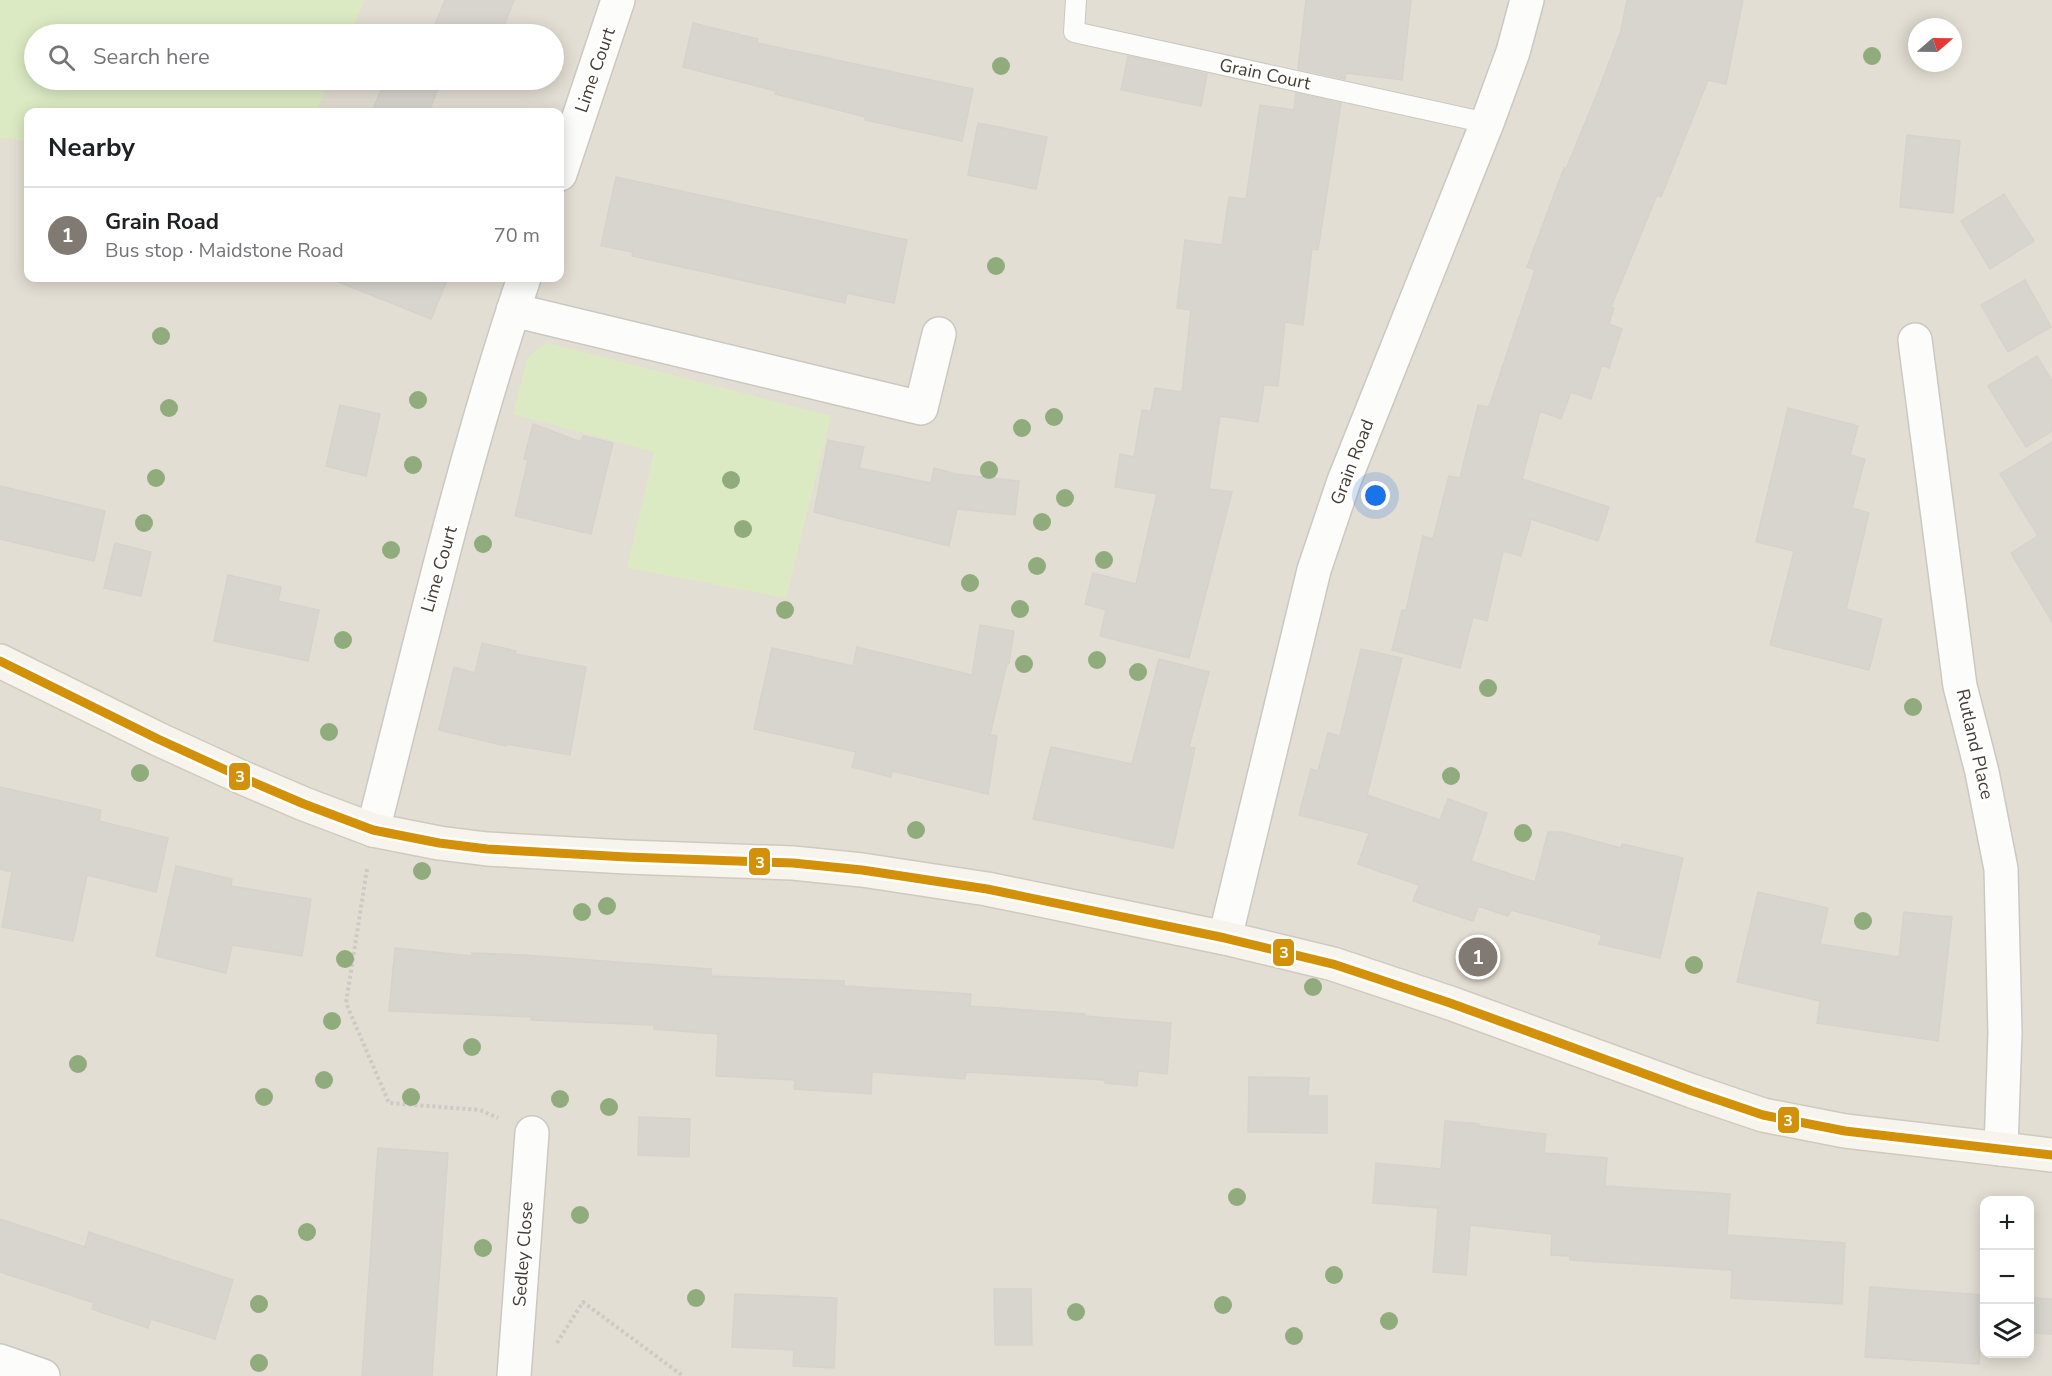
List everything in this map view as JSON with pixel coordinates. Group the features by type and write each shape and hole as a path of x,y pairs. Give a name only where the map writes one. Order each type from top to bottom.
{"street":[{"name":"Lime Court","path":"564,162 618,0"},
{"name":"Grain Road","path":"1225,938 1314,570 1344,481 1487,123 1513,52 1527,0"},
{"name":"Lime Court","path":"373,830 426,616 523,282"},
{"path":"513,310 921,408 939,334"},
{"name":"Rutland Place","path":"1915,340 1960,686 1982,772 2001,869 2005,1033 2001,1149"},
{"path":"0,662 230,772 304,804 373,830 439,843 507,851 793,863 861,870 987,889 1225,938 1333,964 1763,1115 1845,1131 2052,1155"},
{"name":"Sedley Close","path":"513,1376 532,1133"},
{"path":"0,1361 38,1375"}],"lane":[{"name":"Grain Court","path":"1076,0 1074,32 1487,123"}],"path":[{"path":"373,830 346,1003 389,1103 480,1110 532,1133"},
{"path":"583,1302 683,1376"}],"shaded area":[{"path":"0,0 2052,0 2052,1376 0,1376"}],"green space":[{"path":"0,0 365,0 354,24 24,24 24,90 326,90 318,108 24,108 24,141 0,137"},
{"path":"548,343 831,416 786,598 627,568 654,452 513,414 527,359"}],"building":[{"path":"445,0 514,0 505,24 435,24"},
{"path":"1306,0 1411,0 1402,80 1346,73 1345,79 1298,69"},
{"path":"1627,0 1743,0 1726,84 1708,80 1661,197 1657,195 1611,307 1614,308 1609,324 1622,329 1609,368 1602,365 1591,399 1571,392 1561,419 1540,411 1522,479 1609,507 1598,541 1531,519 1521,556 1503,551 1487,621 1473,617 1460,668 1392,650 1402,610 1406,610 1423,536 1433,539 1449,476 1460,478 1478,405 1489,407 1535,270 1527,267 1564,168 1566,169 1621,31"},
{"path":"693,23 758,39 757,43 973,89 962,141 865,120 866,117 683,67"},
{"path":"1128,56 1207,74 1201,106 1121,90"},
{"path":"381,90 437,90 430,108 374,108"},
{"path":"1296,93 1341,103 1318,250 1312,249 1303,325 1285,322 1278,386 1264,385 1258,422 1220,416 1209,489 1232,492 1189,658 1100,636 1106,610 1085,604 1093,573 1136,584 1157,494 1115,487 1120,454 1134,457 1142,410 1151,411 1155,388 1182,392 1191,310 1177,308 1185,240 1222,245 1229,197 1246,199 1260,105 1294,110"},
{"path":"978,123 1047,137 1036,189 968,175"},
{"path":"1907,135 1960,141 1953,213 1900,207"},
{"path":"616,177 907,240 894,303 847,293 845,303 632,256 633,252 601,246"},
{"path":"2004,194 2034,241 1990,269 1961,221"},
{"path":"2025,280 2051,327 2008,352 1981,305"},
{"path":"338,282 446,282 431,319"},
{"path":"2037,356 2052,381 2052,431 2026,447 1988,386"},
{"path":"340,405 380,414 366,476 326,466"},
{"path":"1788,408 1858,426 1850,455 1865,459 1852,508 1869,513 1846,609 1882,619 1869,670 1770,645 1794,551 1756,542"},
{"path":"533,424 581,442 583,436 613,443 591,534 515,516 528,460 524,459"},
{"path":"828,440 864,447 859,468 931,483 934,468 956,474 1019,481 1015,515 957,509 949,546 814,512"},
{"path":"2052,442 2052,622 2011,553 2038,536 2000,474"},
{"path":"0,486 105,511 94,561 0,539"},
{"path":"115,543 151,552 141,596 104,588"},
{"path":"228,575 281,587 278,601 319,610 308,661 214,641"},
{"path":"980,625 1014,631 1009,663 1007,663 990,735 997,736 988,794 892,771 891,777 852,767 856,752 754,729 772,648 853,666 857,647 972,675"},
{"path":"482,643 516,651 515,654 586,667 570,755 506,744 506,746 439,730 454,667 475,673"},
{"path":"1361,649 1402,658 1367,795 1440,820 1448,799 1487,813 1471,861 1535,882 1548,832 1562,832 1621,848 1622,844 1683,858 1660,958 1599,944 1602,935 1511,910 1508,916 1478,906 1473,921 1413,901 1419,885 1358,864 1369,833 1299,815 1311,769 1318,771 1328,733 1340,736"},
{"path":"1159,659 1209,672 1189,747 1195,748 1173,848 1033,819 1051,747 1132,764"},
{"path":"0,787 101,810 99,821 168,838 156,892 87,875 73,941 2,927 12,872 0,869"},
{"path":"176,866 232,879 231,886 311,899 302,956 232,945 226,973 156,956"},
{"path":"1758,892 1828,908 1820,944 1899,957 1904,912 1952,917 1938,1041 1817,1023 1820,1001 1737,982"},
{"path":"395,948 472,956 472,953 524,955 711,969 711,976 844,981 844,986 971,994 970,1006 1171,1023 1167,1074 1138,1071 1137,1086 1105,1083 1105,1080 966,1072 965,1079 872,1072 871,1094 794,1089 795,1080 716,1076 718,1034 654,1029 654,1025 389,1011"},
{"path":"1249,1077 1309,1078 1308,1096 1327,1096 1327,1133 1248,1132"},
{"path":"639,1117 690,1119 689,1157 638,1155"},
{"path":"1445,1121 1546,1134 1544,1153 1607,1158 1605,1186 1730,1194 1727,1235 1845,1243 1842,1304 1731,1298 1732,1270 1570,1260 1570,1256 1551,1255 1552,1234 1470,1225 1466,1275 1433,1272 1438,1208 1373,1203 1376,1163 1441,1169"},
{"path":"378,1148 448,1153 432,1376 362,1376"},
{"path":"0,1219 85,1247 89,1232 233,1280 215,1339 151,1319 148,1328 92,1309 94,1303 0,1272"},
{"path":"1870,1287 1980,1295 1979,1364 1865,1357"},
{"path":"994,1289 1031,1289 1032,1345 995,1345"},
{"path":"735,1294 837,1298 834,1368 793,1366 794,1350 732,1347"},
{"path":"2034,1298 2052,1299 2052,1334 2034,1333"}],"transit line":[{"name":"3","path":"0,661 241,777 373,830 439,843 487,849 793,863 862,870 987,889 1225,938 1333,964 1450,1003 1763,1115 1845,1131 2052,1155"}],"place":[{"name":"Grain Road","path":"1478,957"}]}
